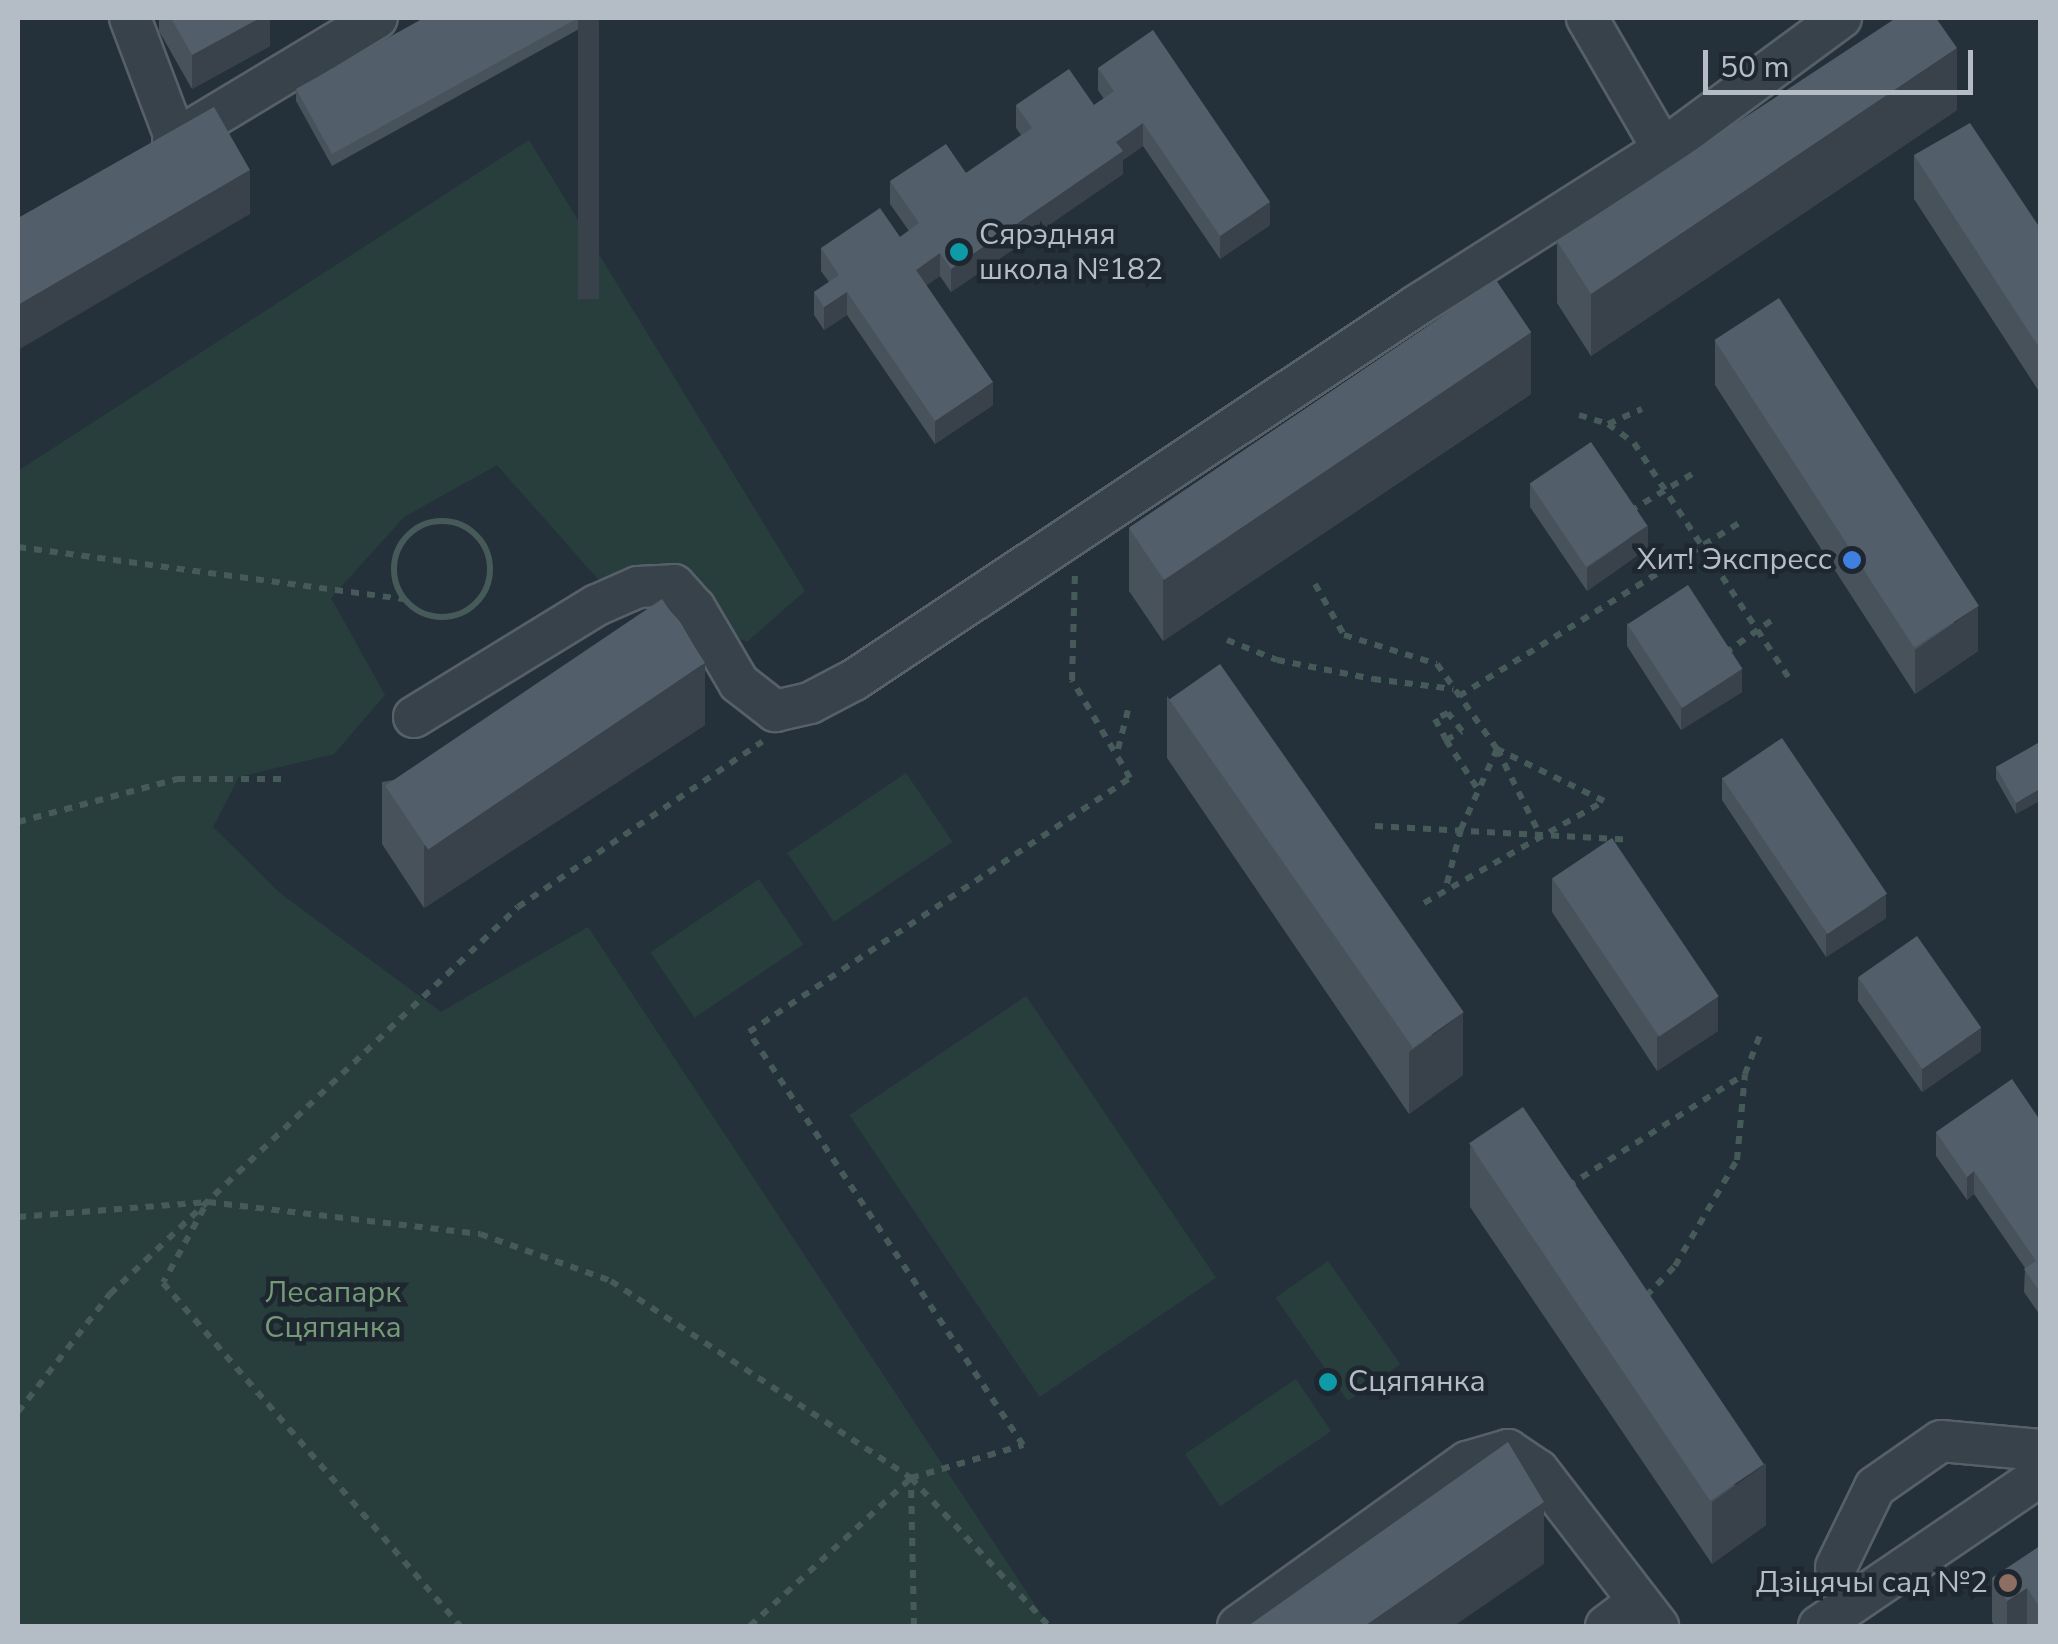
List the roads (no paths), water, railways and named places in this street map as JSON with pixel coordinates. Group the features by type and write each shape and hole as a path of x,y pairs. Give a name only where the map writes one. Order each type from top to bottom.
{"street":[{"path":"130,18 160,149 377,18"},
{"path":"1588,18 1663,148"},
{"path":"414,717 596,605 638,587 674,585 695,608 739,683 775,711 810,703 854,680 1447,286 1663,148 1841,18"},
{"path":"1836,1567 1875,1487 1941,1441 2040,1450"},
{"path":"1238,1626 1467,1462 1508,1450 1538,1470 1649,1614 1606,1626"},
{"path":"1819,1626 2040,1476"}],"place":[{"name":"Сярэдняя школа №182","path":"959,252"},
{"name":"Хит! Экспресс","path":"1852,560"},
{"name":"Сцяпянка","path":"1328,1382"},
{"name":"Дзіцячы сад №2","path":"2008,1583"}],"park label":[{"name":"Лесапарк Сцяпянка","path":"333,1310"}]}
